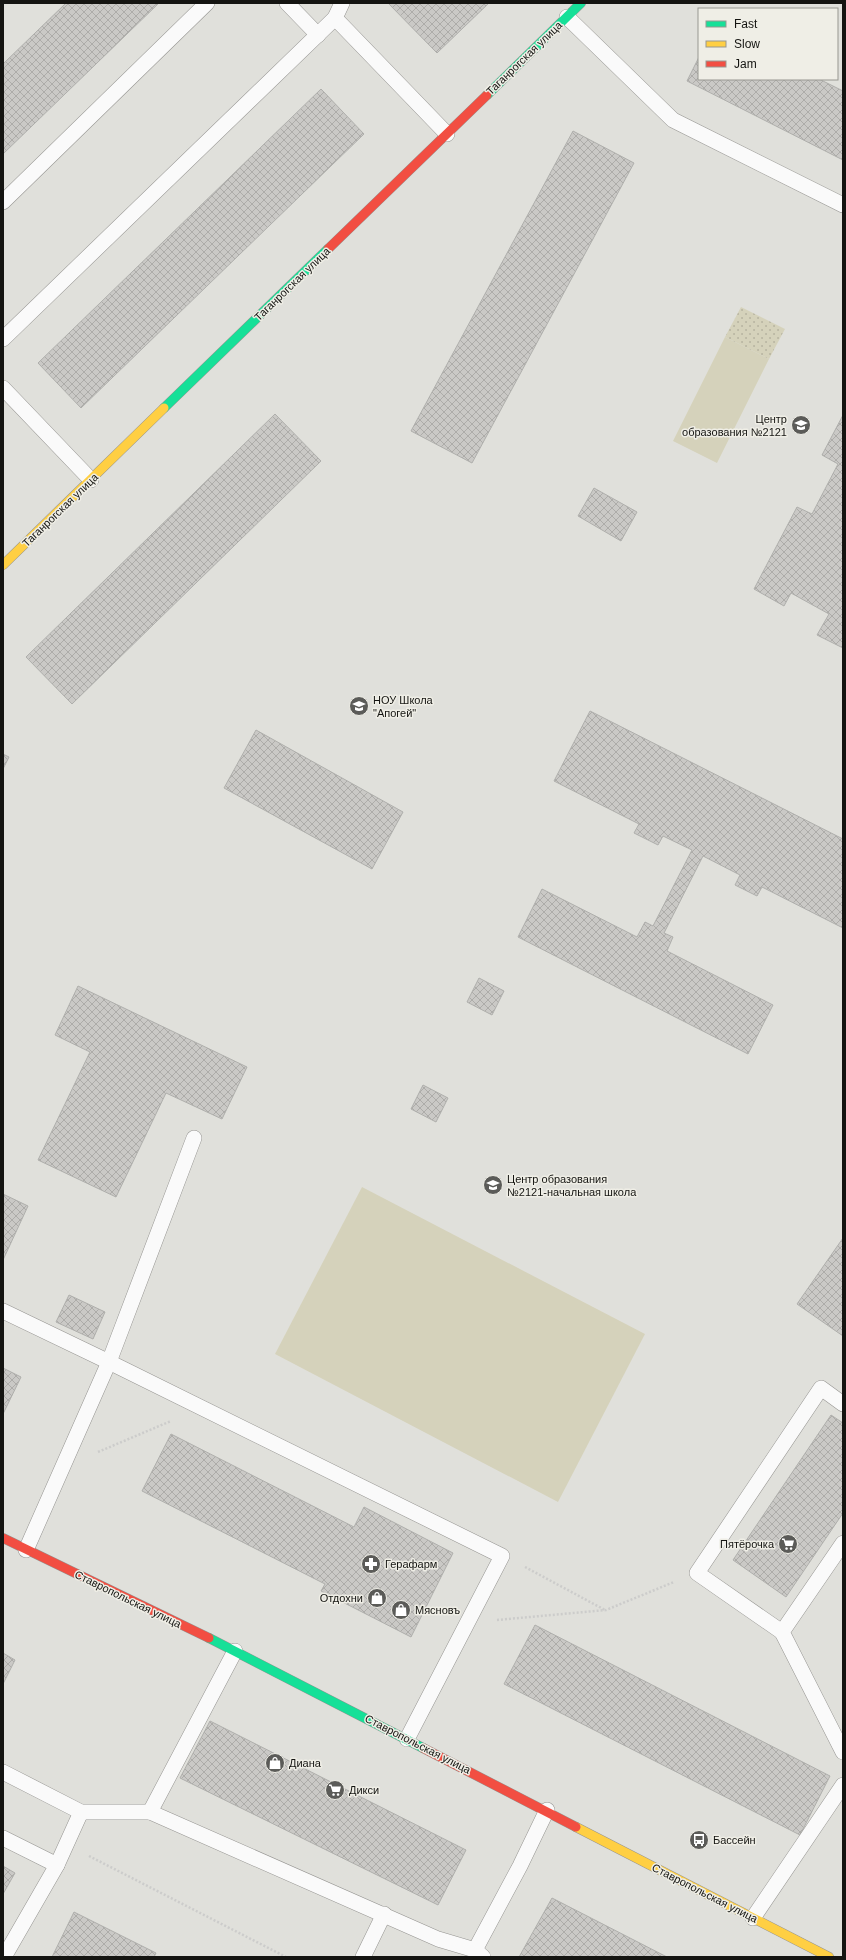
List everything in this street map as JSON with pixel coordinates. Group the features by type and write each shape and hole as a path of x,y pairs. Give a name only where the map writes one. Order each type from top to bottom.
{"main road":[{"name":"Таганрогская улица","path":"3,566 581,3"},
{"name":"Ставропольская улица","path":"3,1538 235,1651 547,1810 829,1957"}],"lane":[{"path":"3,202 207,3"},
{"path":"287,3 318,35"},
{"path":"3,339 318,35 335,18 342,3"},
{"path":"567,17 673,120 843,205"},
{"path":"335,18 447,134"},
{"path":"3,388 91,480"},
{"path":"26,1550 109,1362 194,1138"},
{"path":"3,1311 502,1556 407,1739"},
{"path":"843,1404 821,1388 697,1573 782,1632 843,1752"},
{"path":"782,1632 843,1543"},
{"path":"150,1812 235,1651"},
{"path":"3,1772 82,1812 150,1812 438,1939 479,1953 547,1810"},
{"path":"753,1918 843,1785"},
{"path":"4,1957 57,1865 82,1812"},
{"path":"3,1838 57,1865"},
{"path":"363,1957 384,1914"}],"path":[{"path":"62,1467 202,1408"},
{"path":"502,1556 606,1610"},
{"path":"467,1623 606,1610 697,1573"},
{"path":"67,1844 286,1957"}],"shaded area":[{"path":"741,307 785,329 769,359 725,337"},
{"path":"725,337 769,359 717,463 673,441"},
{"path":"362,1187 645,1334 558,1502 275,1354"}],"building":[{"path":"66,3 159,3 3,154 3,64"},
{"path":"388,3 489,3 437,53"},
{"path":"698,59 698,80 821,80 843,91 843,160 687,81"},
{"path":"321,89 364,134 81,408 38,363"},
{"path":"573,131 634,163 472,463 411,431"},
{"path":"275,414 321,461 72,704 26,657"},
{"path":"843,415 843,648 817,635 829,614 791,593 784,606 754,589 797,507 812,514 838,464 822,455"},
{"path":"594,488 637,512 621,541 578,516"},
{"path":"590,711 843,839 843,928 762,887 757,896 735,885 740,875 703,856 664,933 673,937 667,951 773,1005 748,1054 518,937 542,889 637,937 645,922 653,926 692,850 663,836 658,845 634,833 639,824 554,781"},
{"path":"256,730 403,812 372,869 224,788"},
{"path":"3,754 9,757 3,769"},
{"path":"479,978 504,991 492,1015 467,1002"},
{"path":"78,986 247,1067 222,1119 166,1093 116,1197 38,1160 90,1052 55,1035"},
{"path":"423,1085 448,1098 436,1122 411,1109"},
{"path":"3,1194 28,1206 3,1260"},
{"path":"843,1238 843,1336 797,1304"},
{"path":"69,1295 105,1312 93,1339 56,1322"},
{"path":"3,1368 21,1377 3,1414"},
{"path":"831,1415 843,1423 843,1513 786,1597 733,1560"},
{"path":"171,1434 354,1527 364,1507 453,1553 411,1637 321,1591 325,1584 142,1491"},
{"path":"535,1625 830,1776 800,1835 504,1684"},
{"path":"3,1653 15,1660 3,1684"},
{"path":"210,1721 466,1850 438,1905 180,1778"},
{"path":"3,1866 15,1873 3,1894"},
{"path":"552,1898 667,1957 519,1957"},
{"path":"74,1912 156,1953 154,1957 52,1957"}],"traffic: fast":[{"path":"487,95 581,3"},
{"path":"164,408 328,249"},
{"path":"209,1638 423,1748"}],"traffic: slow":[{"path":"3,565 164,408"},
{"path":"576,1827 829,1957"}],"traffic: jam":[{"path":"328,249 487,95"},
{"path":"3,1538 209,1638"},
{"path":"423,1748 576,1827"}],"place":[{"name":"Центр образования №2121","path":"801,425"},
{"name":"НОУ Школа \"Апогей\"","path":"359,706"},
{"name":"Центр образования №2121-начальная школа","path":"493,1185"},
{"name":"Пятёрочка","path":"788,1544"},
{"name":"Герафарм","path":"371,1564"},
{"name":"Отдохни","path":"377,1598"},
{"name":"Мясновъ","path":"401,1610"},
{"name":"Диана","path":"275,1763"},
{"name":"Дикси","path":"335,1790"},
{"name":"Бассейн","path":"699,1840"}]}
